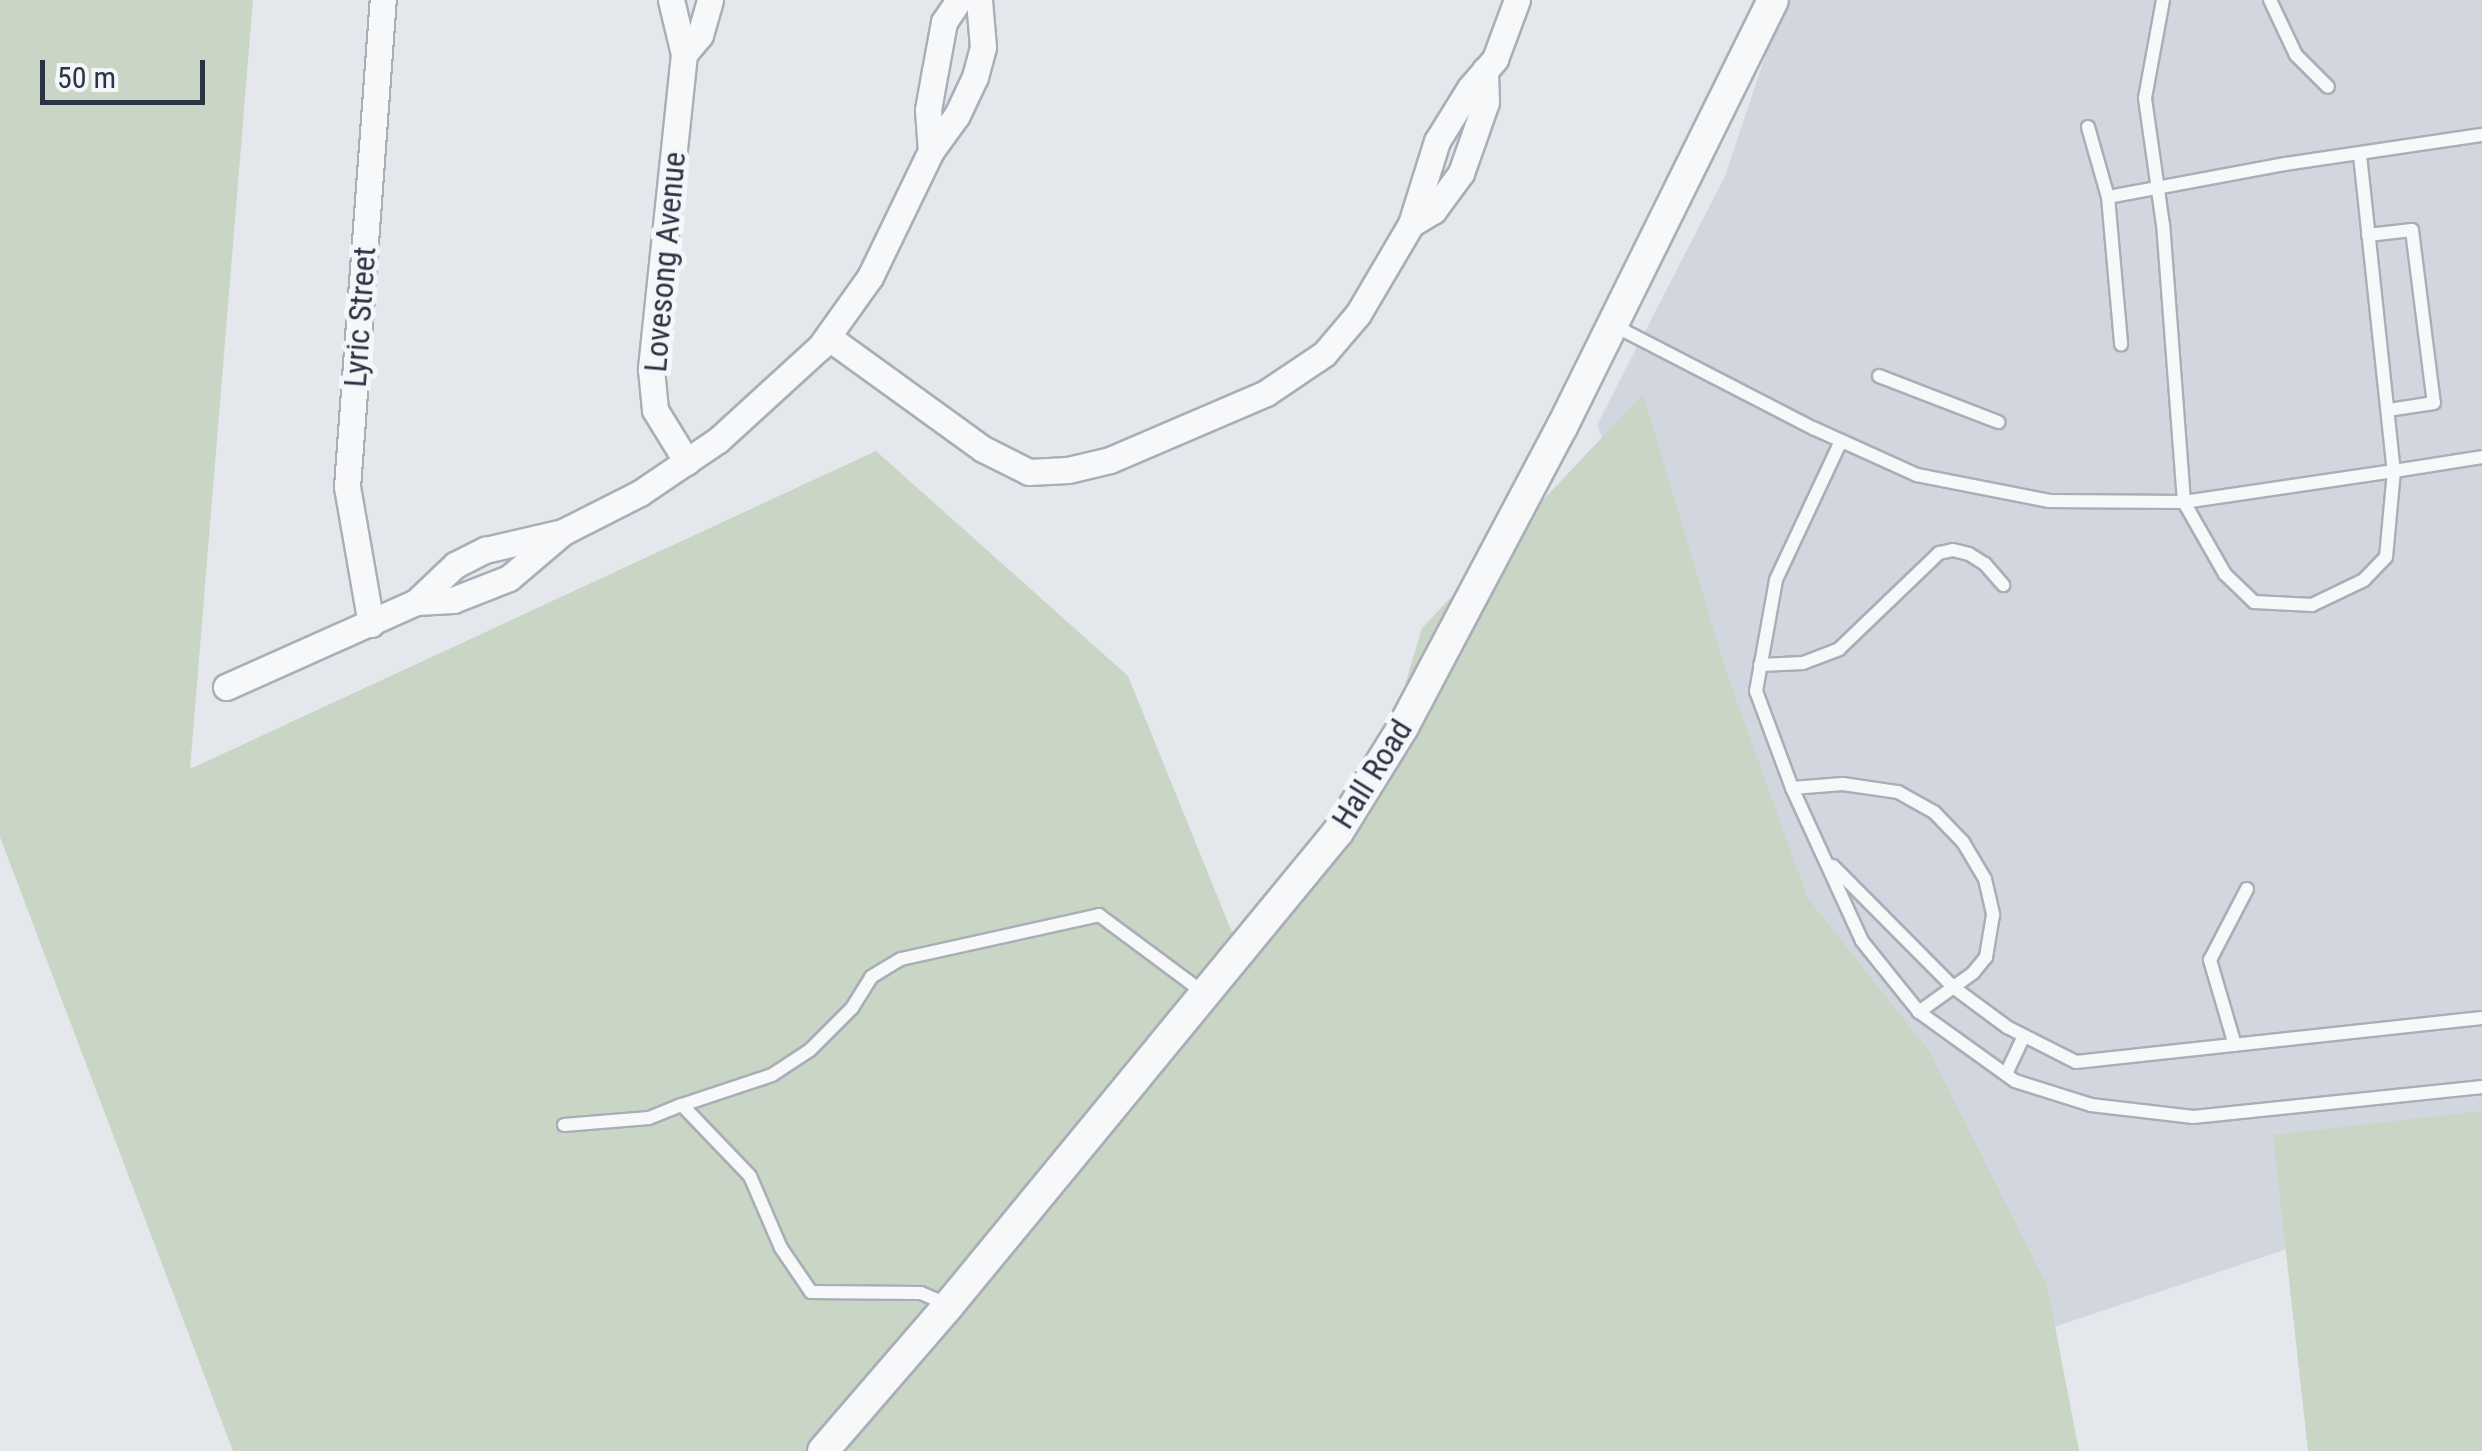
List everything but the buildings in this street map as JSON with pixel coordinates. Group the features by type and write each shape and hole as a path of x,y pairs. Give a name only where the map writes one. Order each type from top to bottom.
{"street":[{"name":"Lovesong Avenue","path":"670,0 684,54 651,369 655,410 686,462"},
{"name":"Lovesong Avenue","path":"684,54 700,34 710,0"},
{"path":"931,151 928,110 934,71 944,22 958,0"},
{"path":"416,602 481,592 509,578 563,532 640,493 718,440 828,337 870,277 931,151 957,116 975,77 983,47 979,0"},
{"path":"828,337 983,449 1029,472 1068,470 1110,460 1266,393 1324,354 1358,314 1411,224 1436,140 1490,65 1517,0"},
{"name":"Hall Road","path":"823,1451 949,1306 1338,832 1403,727 1614,325 1773,0"},
{"name":"Lyric Street","path":"371,624 346,486 386,3"},
{"path":"226,687 416,602 456,565 484,550 563,532"}],"lane":[{"path":"2163,0 2144,98 2158,188 2184,502 2225,574 2254,602 2312,605 2364,580 2386,557 2394,471 2360,155"},
{"path":"2270,0 2296,55 2328,87"},
{"path":"2088,127 2108,197 2120,344"},
{"path":"2108,197 2482,135"},
{"path":"2368,234 2412,230 2434,403 2388,410"},
{"path":"1614,325 1842,441 1918,475 2049,502 2184,502 2482,456"},
{"path":"1879,376 1998,422"},
{"path":"1842,441 1776,580 1756,692 1792,788 1862,941 1919,1012 2006,1074 2091,1105 2193,1117 2482,1087"},
{"path":"1760,665 1803,663 1839,650 1939,554 1953,550 1969,554 1985,564 2003,586"},
{"path":"1792,788 1843,784 1898,792 1934,812 1962,842 1986,878 1993,915 1986,957 1919,1012"},
{"path":"1824,858 1952,987 2024,1036 2076,1062 2482,1018"},
{"path":"2234,1046 2210,960 2246,888"},
{"path":"564,1125 648,1118 772,1075 810,1050 852,1008 870,977 901,959 1099,915 1206,995"},
{"path":"2006,1074 2024,1036"},
{"path":"682,1106 750,1176 782,1248 811,1292 921,1293 949,1306"}],"shaded area":[{"path":"1784,0 2482,0 2482,1184 1982,1351 1597,425 1725,176"}],"green space":[{"path":"0,0 253,0 190,769 876,451 1128,676 1242,957 1367,812 1422,628 1643,394 1725,668 1807,897 1929,1051 2047,1285 2079,1451 233,1451 0,837"},
{"path":"2482,1111 2482,1451 2308,1451 2273,1135"}]}
